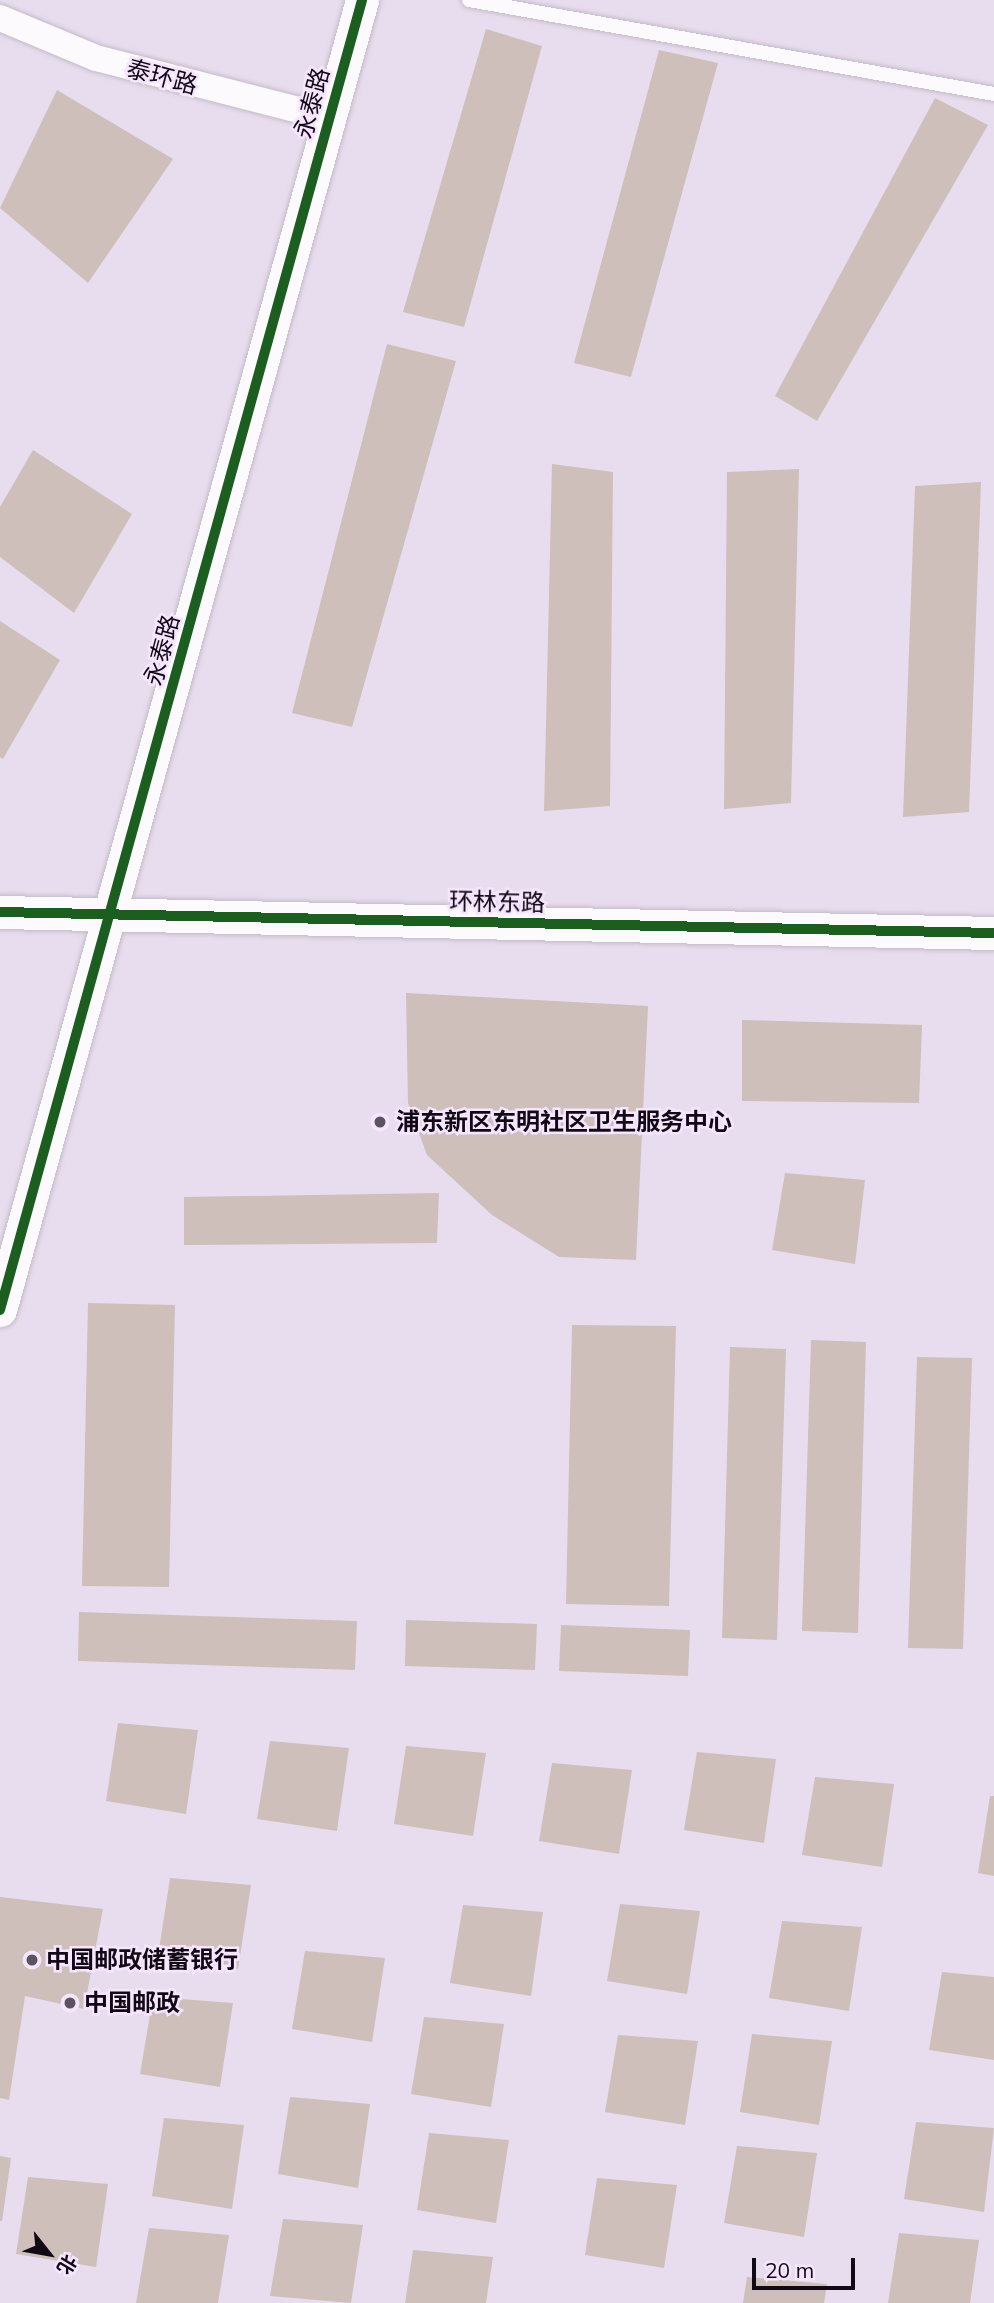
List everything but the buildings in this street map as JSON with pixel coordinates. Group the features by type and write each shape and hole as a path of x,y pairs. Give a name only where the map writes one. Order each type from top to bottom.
{"street":[{"name":"永泰路","path":"0,1310 362,0"},
{"name":"泰环路","path":"0,18 96,58 330,118"},
{"name":"环林东路","path":"0,912 994,933"}],"lane":[{"path":"470,0 994,94"}],"cycle path":[{"path":"0,1310 362,0"},
{"path":"0,912 994,933"}],"place":[{"name":"浦东新区东明社区卫生服务中心","path":"380,1122"},
{"name":"中国邮政储蓄银行","path":"32,1960"},
{"name":"中国邮政","path":"70,2003"}]}
